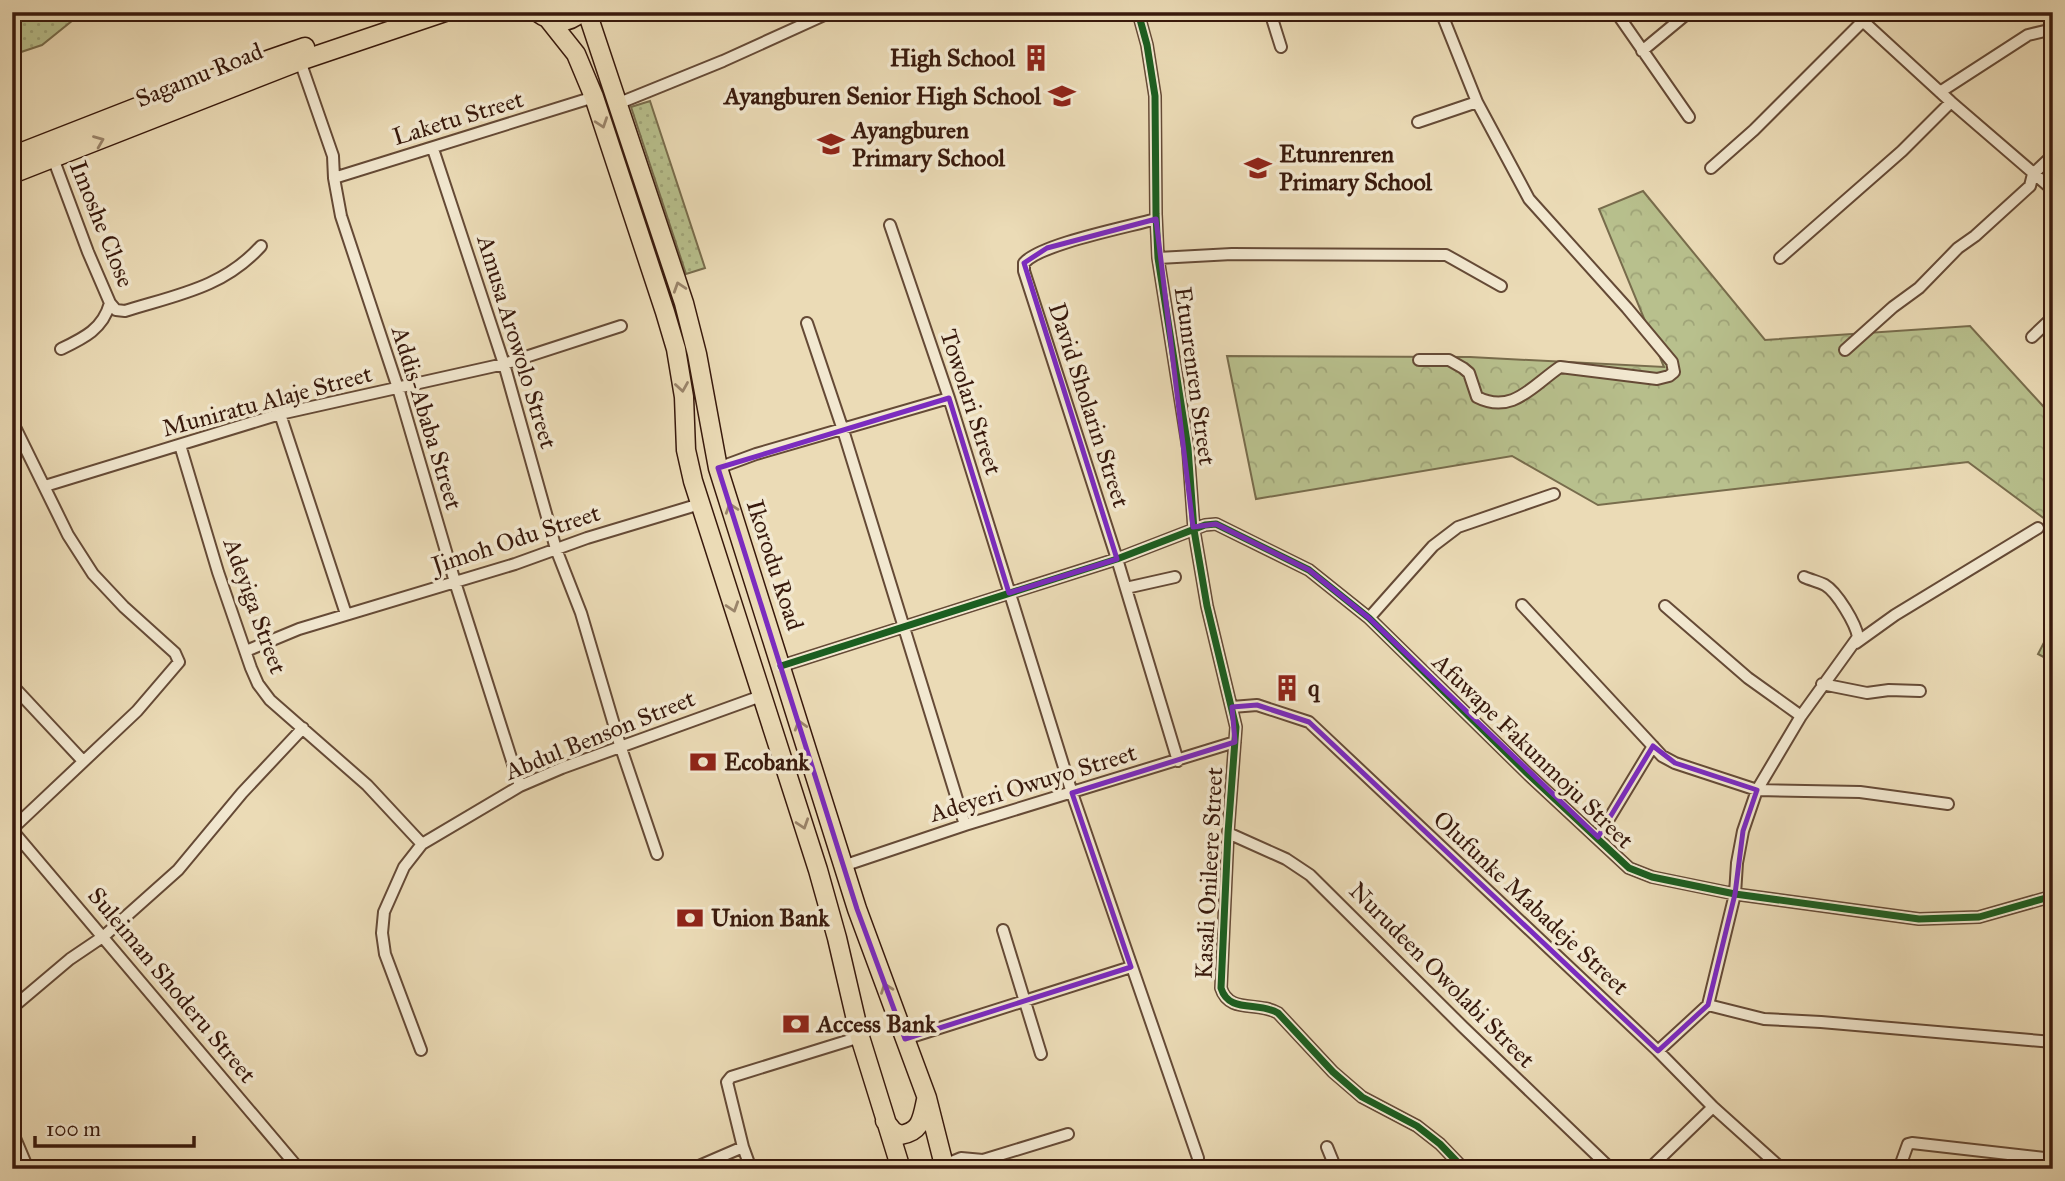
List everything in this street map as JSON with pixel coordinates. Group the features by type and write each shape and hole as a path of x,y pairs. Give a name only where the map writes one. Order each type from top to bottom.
{"highway":[{"name":"Sagamu Road","path":"12,174 53,158 158,108 408,12"},
{"name":"Sagamu Road","path":"12,156 445,12"},
{"path":"540,14 568,21 581,12"},
{"name":"Ikorodu Road","path":"587,12 684,303 697,354 718,468 843,866 926,1098 945,1167"},
{"path":"540,14 576,54 594,97 676,349 684,397 686,450 700,504 818,870 860,1037 901,1169"},
{"path":"885,1121 892,1131 900,1135 915,1130 920,1126 926,1098"}],"street":[{"path":"617,104 723,61 831,12"},
{"name":"Etunrenren Street","path":"1138,12 1156,96 1158,258 1188,448 1194,530 1207,607 1236,727 1235,742"},
{"path":"1270,12 1282,47"},
{"path":"1419,360 1449,360 1469,373 1477,397 1485,401 1507,403 1520,398 1529,388 1560,367 1657,379 1674,372 1672,362 1529,199 1477,102 1441,12"},
{"path":"1616,12 1689,117"},
{"path":"1642,51 1689,12"},
{"path":"1853,12 1862,17 1951,102 2053,190"},
{"path":"1711,168 1754,130 1862,17"},
{"path":"1940,92 2028,35 2053,29"},
{"name":"Addis-Ababa Street","path":"300,61 333,156 341,216 520,786"},
{"name":"Laketu Street","path":"334,178 594,97"},
{"path":"1418,122 1477,102"},
{"path":"1780,258 1902,150 1951,102"},
{"name":"Amusa Arowolo Street","path":"433,149 504,365 556,549 580,613 657,855"},
{"path":"1845,350 1893,307 1919,288 1958,248 2030,186 2034,174 2053,155"},
{"name":"Imoshe Close","path":"53,158 110,303 116,310 125,311 184,294 240,267 261,246"},
{"name":"David Sholarin Street","path":"1156,219 1047,248 1030,256 1024,263 1024,271 1117,559 1178,761"},
{"name":"Towolari Street","path":"890,225 949,398 1072,793 1198,1158 1197,1167 1194,1169"},
{"path":"1158,258 1232,254 1446,255 1501,286"},
{"path":"61,349 97,328 106,318 110,303"},
{"path":"2032,337 2053,317"},
{"path":"807,323 843,430 965,825"},
{"name":"Muniratu Alaje Street","path":"45,486 280,414 504,365 621,326"},
{"path":"718,468 756,454 949,398"},
{"path":"280,414 346,614"},
{"path":"12,421 68,535 93,574 124,607 175,653 179,662 137,711 12,829"},
{"name":"Adeyiga Street","path":"180,445 218,572 258,684 270,701 367,785 422,844"},
{"path":"1368,618 1433,546 1458,527 1554,494"},
{"name":"Jimoh Odu Street","path":"246,651 299,629 700,504"},
{"name":"Afuwape Fakunmoju Street","path":"781,666 1117,559 1216,524 1308,570 1368,618 1529,775 1598,837 1612,855 1629,868 1652,877 1735,894 1919,919 1979,917 2053,896"},
{"path":"1854,645 1895,615 2038,528"},
{"path":"1126,588 1175,577"},
{"path":"1658,1051 1708,1004 1735,894 1743,831 1757,790 1822,684 1858,637 1841,603 1827,586 1804,577"},
{"path":"1522,604 1578,668 1662,756 1675,763 1757,790 1860,792 1948,804"},
{"path":"1665,606 1748,678 1801,716"},
{"path":"1822,684 1867,693 1889,690 1920,691"},
{"path":"12,685 83,761"},
{"name":"Abdul Benson Street","path":"422,844 520,786 620,745 761,696"},
{"name":"Olufunke Mabadeje Street","path":"1232,707 1257,705 1309,722 1658,1051 1713,1107 1782,1169"},
{"path":"12,1008 70,959 104,936 178,870 242,793 303,728"},
{"name":"Adeyeri Owuyo Street","path":"843,866 965,825 1235,742"},
{"name":"Kasali Onileere Street","path":"1235,742 1221,988 1224,998 1233,1004 1269,1008 1278,1013 1333,1072 1362,1097 1417,1126 1440,1144 1464,1169"},
{"path":"1598,837 1653,746"},
{"name":"Suleiman Shoderu Street","path":"12,829 299,1169"},
{"name":"Nurudeen Owolabi Street","path":"1228,833 1286,859 1310,875 1611,1169"},
{"path":"421,1049 385,954 382,933 384,912 404,867 422,844"},
{"path":"1003,930 1041,1054"},
{"path":"905,1039 1131,967"},
{"path":"1708,1004 1764,1019 2053,1042"},
{"path":"751,1169 727,1082 731,1077 860,1037"},
{"path":"1648,1169 1713,1107"},
{"path":"12,1131 28,1169"},
{"path":"945,1167 961,1158 983,1160 1068,1134"},
{"path":"1899,1169 1905,1148 1912,1143 2053,1159"},
{"path":"692,1169 743,1147"},
{"path":"1327,1147 1336,1169"}],"highlighted area":[{"path":"1156,219 1193,527 1216,524 1309,570 1369,618 1598,837 1653,746 1675,763 1757,790 1743,831 1735,894 1708,1005 1658,1051 1309,722 1257,705 1232,707 1235,742 1072,793 1131,967 905,1039 857,909 718,468 949,398 1009,593 1117,559 1024,263 1047,248"}],"green space":[{"path":"12,12 83,12 42,45 12,55"},
{"path":"650,101 705,268 686,274 631,107"},
{"path":"1643,191 1765,340 1970,326 2053,417 2053,525 1968,462 1598,505 1512,456 1256,499 1227,356 1470,357 1664,367 1599,209"},
{"path":"2053,625 2053,662 2038,654"}],"cycle path":[{"path":"1138,12 1147,45 1155,96 1158,258 1188,448 1194,530 1207,606 1236,727 1221,988 1230,1001 1278,1013 1333,1072 1362,1097 1417,1126 1440,1144 1464,1169"},
{"path":"781,666 1117,559 1205,525 1216,524 1309,570 1369,618 1529,775 1629,868 1652,877 1735,894 1919,919 1979,917 2053,896"}],"place":[{"name":"High School","path":"1036,58"},
{"name":"Ayangburen Senior High School","path":"1062,96"},
{"name":"Ayangburen Primary School","path":"831,144"},
{"name":"Etunrenren Primary School","path":"1258,168"},
{"name":"q","path":"1287,688"},
{"name":"Ecobank","path":"703,762"},
{"name":"Union Bank","path":"690,918"},
{"name":"Access Bank","path":"796,1024"}]}
